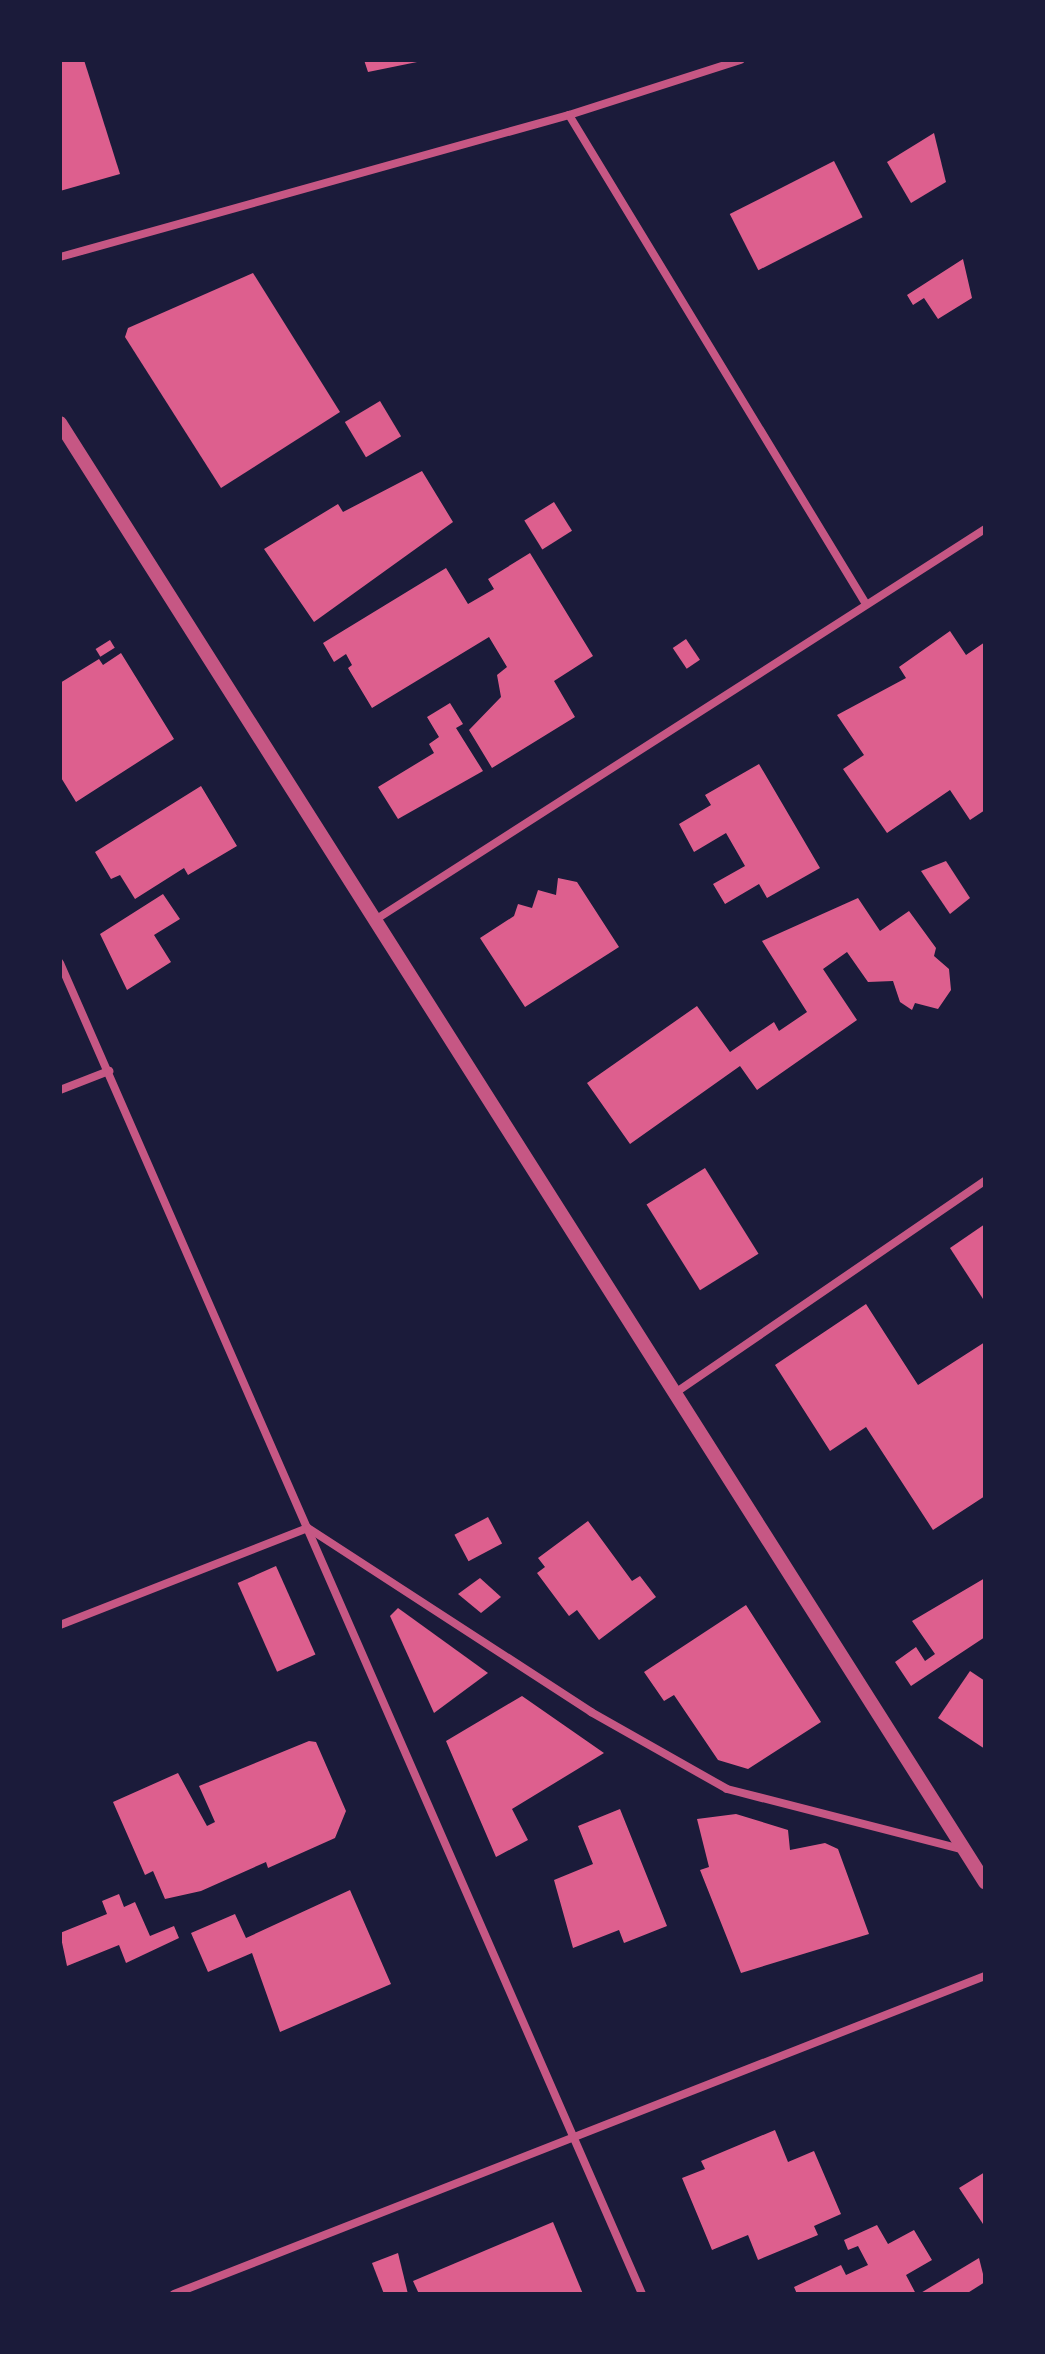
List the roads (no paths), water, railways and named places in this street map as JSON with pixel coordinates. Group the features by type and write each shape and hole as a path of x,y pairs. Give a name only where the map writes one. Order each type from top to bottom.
{"street":[{"path":"60,257 569,115 740,60"},
{"path":"569,115 866,604"},
{"path":"60,423 985,1882"},
{"path":"375,920 985,529"},
{"path":"60,963 642,2294"},
{"path":"60,1090 109,1071"},
{"path":"675,1393 985,1181"},
{"path":"308,1528 591,1712 727,1789 965,1850"},
{"path":"60,1625 308,1528"},
{"path":"174,2294 985,1976"}]}
